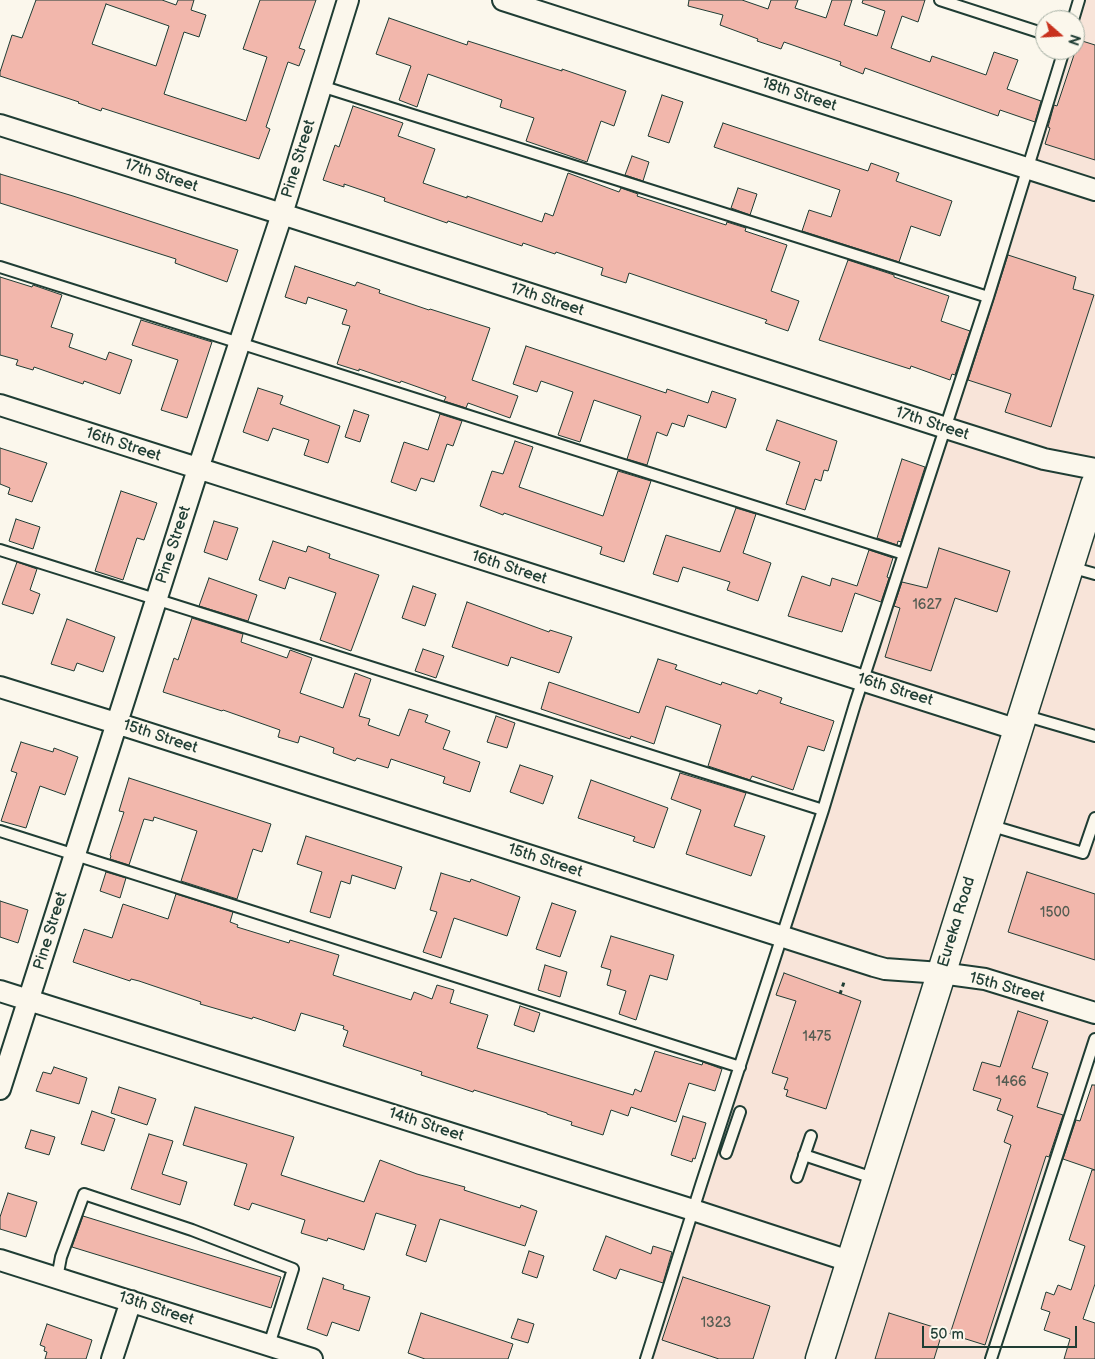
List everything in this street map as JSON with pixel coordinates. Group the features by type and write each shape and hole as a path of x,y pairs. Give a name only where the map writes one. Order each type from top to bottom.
{"main road":[{"name":"Eureka Road","path":"820,1359 1095,485"}],"street":[{"name":"Pine Street","path":"0,1090 198,469 282,214 348,0"},
{"name":"18th Street","path":"503,0 1095,190"},
{"name":"17th Street","path":"0,125 1044,459 1095,469"},
{"name":"16th Street","path":"0,405 863,680 1020,722"},
{"name":"15th Street","path":"0,688 117,723 885,969 985,978 1095,1013"},
{"name":"14th Street","path":"0,991 852,1262"},
{"name":"13th Street","path":"0,1260 312,1359"},
{"path":"112,1359 131,1302"}],"lane":[{"path":"940,0 1035,31"},
{"path":"646,1359 863,680 988,297 1061,60"},
{"path":"321,86 988,297"},
{"path":"0,267 904,554"},
{"path":"0,550 823,810"},
{"path":"1069,566 1095,574"},
{"path":"1020,722 1095,736"},
{"path":"988,825 1083,853 1095,818"},
{"path":"0,830 740,1067"},
{"path":"991,1359 1095,1039"},
{"path":"726,1153 740,1112"},
{"path":"797,1177 811,1136"},
{"path":"804,1155 877,1179"},
{"path":"57,1278 61,1257 84,1194 192,1230 293,1269 269,1346"}],"path":[{"path":"840,994 844,982"}],"shaded area":[{"path":"1079,0 1095,0 1095,1039 991,1359 646,1359 1061,60 1085,60 1085,10 1077,10"}],"building":[{"path":"36,0 162,0 176,5 178,0 194,0 191,10 206,15 199,37 184,32 164,94 246,121 267,57 243,49 260,0 316,0 299,48 305,50 299,66 288,62 266,127 270,129 259,159 102,108 101,111 0,76 12,35 22,38","holes":["106,4 169,26 156,66 92,44"]},
{"path":"689,0 742,0 768,9 771,0 798,0 795,8 826,18 832,0 852,0 844,25 877,36 885,11 862,3 863,0 925,0 918,22 902,16 891,48 930,62 932,56 986,75 994,52 1018,60 1007,89 1041,101 1035,122 1000,110 998,116 865,68 863,74 840,65 841,62 784,42 781,49 757,41 758,39 720,25 723,15 688,6"},
{"path":"389,18 467,45 468,41 562,71 562,69 626,91 614,126 601,121 587,162 526,141 534,118 500,107 502,100 428,74 417,107 399,100 411,66 376,54"},
{"path":"1085,42 1095,45 1095,160 1045,144 1054,105 1057,106 1072,60 1085,60"},
{"path":"662,95 683,102 669,143 648,136"},
{"path":"353,106 403,123 398,136 435,149 423,183 467,198 467,196 542,222 545,213 553,216 568,173 619,192 621,188 638,194 637,196 726,225 727,222 746,228 745,231 787,245 771,291 799,301 788,331 765,323 767,320 629,273 626,283 601,275 603,268 556,252 555,254 523,243 522,246 448,221 447,223 384,201 385,198 344,184 344,187 323,180 335,145 339,147"},
{"path":"723,123 868,171 871,163 899,173 896,181 952,201 940,236 911,226 899,262 802,231 809,210 831,217 840,190 714,147"},
{"path":"632,156 649,162 643,181 625,175"},
{"path":"0,174 238,250 227,282 175,263 176,259 0,203"},
{"path":"738,188 757,194 750,215 731,208"},
{"path":"1008,255 1076,277 1073,289 1094,295 1051,427 1005,412 1011,394 968,380"},
{"path":"848,260 949,296 941,321 970,331 955,375 952,374 950,380 911,366 910,369 819,340"},
{"path":"295,266 355,286 357,282 380,290 379,293 490,328 472,380 518,396 510,418 468,403 466,408 444,401 446,397 401,381 400,383 359,369 359,371 337,364 350,326 342,324 347,310 308,297 306,304 285,297"},
{"path":"0,277 32,287 33,285 62,295 51,327 73,334 69,347 106,360 109,352 132,360 120,394 84,381 83,384 34,367 33,370 16,365 18,360 0,355"},
{"path":"141,320 212,342 187,418 161,410 178,360 132,345"},
{"path":"526,346 666,393 667,389 708,403 712,391 736,399 726,428 688,415 684,427 672,423 667,436 657,432 647,465 627,459 641,416 594,400 580,442 558,435 573,392 541,381 537,392 513,384"},
{"path":"258,388 283,396 280,404 340,426 328,463 304,455 309,440 273,428 268,441 243,432"},
{"path":"354,410 369,415 360,442 345,437"},
{"path":"440,414 462,421 453,446 447,444 434,482 421,478 416,491 391,482 404,442 428,450"},
{"path":"777,420 837,441 828,471 824,470 821,481 815,479 805,510 786,504 800,462 766,450"},
{"path":"515,441 533,447 519,487 603,516 618,471 651,481 624,562 600,554 602,547 480,506 492,471 503,474"},
{"path":"0,448 47,463 32,502 8,494 10,488 0,484"},
{"path":"902,459 925,467 901,542 898,541 897,545 877,538"},
{"path":"121,491 157,503 144,540 137,538 123,580 95,571"},
{"path":"736,508 756,514 743,553 771,563 758,601 727,590 730,582 683,567 678,582 653,574 666,535 720,552"},
{"path":"16,519 40,527 33,549 9,541"},
{"path":"214,521 238,528 227,560 204,552"},
{"path":"273,541 306,552 308,546 330,554 329,558 379,575 351,651 320,640 336,593 289,577 285,589 259,580"},
{"path":"939,548 1010,571 997,612 955,598 931,671 885,657 900,608 894,606 902,582 927,588"},
{"path":"869,550 893,558 881,602 855,593 842,632 788,616 802,576 830,586 832,578 857,586"},
{"path":"17,562 37,569 30,590 40,594 33,614 2,604"},
{"path":"209,578 257,595 248,621 199,606"},
{"path":"413,586 436,594 425,626 402,618"},
{"path":"467,602 549,632 550,630 572,637 559,673 511,657 508,666 452,647"},
{"path":"192,618 243,634 241,642 287,658 290,650 312,658 300,693 343,708 355,673 371,679 359,716 370,719 368,725 399,736 409,709 428,715 425,722 450,731 443,749 480,762 470,792 443,783 445,777 391,759 388,768 357,758 355,761 333,753 334,748 300,736 298,743 278,737 280,730 163,692 174,658 178,660"},
{"path":"67,619 115,637 103,672 77,663 74,671 51,664"},
{"path":"423,649 444,656 436,678 415,671"},
{"path":"658,659 677,665 675,669 721,685 722,682 757,694 759,690 782,698 780,703 834,721 824,751 808,746 793,790 752,776 750,780 708,766 721,725 666,706 654,744 631,736 630,739 541,709 549,682 639,713"},
{"path":"496,716 515,723 507,748 487,742"},
{"path":"21,742 53,752 54,748 78,757 65,795 40,786 26,828 1,821 17,773 11,771"},
{"path":"520,765 553,776 543,804 510,792"},
{"path":"680,773 746,793 734,826 765,836 751,876 686,854 701,810 671,799"},
{"path":"129,778 271,824 262,852 253,849 237,899 181,881 197,831 154,817 153,821 144,819 129,865 110,859 124,812 119,811"},
{"path":"591,780 668,808 654,848 633,841 635,837 578,818"},
{"path":"306,836 402,867 395,889 352,875 350,884 341,881 330,918 310,912 322,872 297,864"},
{"path":"106,872 126,878 120,898 100,891"},
{"path":"1027,872 1095,894 1095,960 1008,932"},
{"path":"441,873 470,882 471,879 520,897 507,936 454,918 441,958 423,952 437,912 430,910"},
{"path":"176,894 233,912 230,922 238,925 237,927 289,943 290,940 339,955 333,975 411,1000 414,992 432,999 437,985 454,990 450,1003 488,1015 477,1048 633,1095 635,1089 641,1092 655,1051 702,1065 703,1062 722,1069 715,1091 689,1083 676,1122 631,1107 628,1116 611,1110 603,1135 571,1125 572,1122 547,1113 421,1075 422,1072 343,1046 348,1031 343,1029 344,1026 301,1013 295,1031 253,1017 252,1019 200,1004 201,1002 139,981 131,979 130,981 73,962 84,929 112,938 123,904 168,919"},
{"path":"0,901 28,910 18,943 0,937"},
{"path":"552,903 576,911 560,957 536,949"},
{"path":"611,936 674,955 667,980 650,975 636,1020 619,1014 626,991 607,985 611,970 601,967"},
{"path":"545,965 567,972 560,997 538,990"},
{"path":"784,973 861,1001 826,1109 786,1096 788,1090 784,1089 788,1078 772,1073 796,1001 776,995"},
{"path":"520,1006 540,1013 534,1032 514,1025"},
{"path":"1018,1011 1048,1021 1032,1068 1048,1073 1037,1107 1063,1115 1049,1157 1046,1156 985,1345 950,1334 1011,1145 1004,1142 1013,1116 997,1110 1001,1099 973,1090 982,1062 1000,1067"},
{"path":"54,1067 87,1078 79,1104 36,1091 43,1072 51,1074"},
{"path":"1092,1085 1095,1085 1095,1170 1063,1159 1076,1120 1080,1121"},
{"path":"119,1087 156,1099 147,1125 111,1113"},
{"path":"195,1107 294,1137 281,1175 364,1202 380,1160 417,1174 465,1187 464,1190 520,1208 521,1205 537,1211 525,1246 440,1219 426,1262 406,1255 416,1225 376,1213 364,1250 328,1238 327,1241 301,1233 305,1220 252,1203 249,1210 234,1205 247,1164 183,1145"},
{"path":"92,1111 115,1119 104,1151 81,1144"},
{"path":"683,1116 706,1123 695,1159 693,1158 692,1162 671,1155"},
{"path":"31,1130 55,1137 49,1155 25,1148"},
{"path":"149,1134 173,1141 162,1174 187,1182 180,1205 131,1189"},
{"path":"1092,1170 1095,1170 1095,1284 1083,1319 1095,1323 1095,1359 1064,1359 1070,1339 1044,1330 1050,1312 1041,1309 1046,1292 1054,1295 1058,1285 1071,1290 1085,1246 1069,1240"},
{"path":"8,1193 37,1202 26,1237 0,1229 0,1217"},
{"path":"83,1216 281,1277 271,1308 72,1247"},
{"path":"606,1236 651,1254 653,1246 672,1252 663,1283 620,1269 616,1279 593,1270"},
{"path":"529,1251 544,1256 537,1278 522,1273"},
{"path":"683,1277 770,1306 753,1359 719,1359 662,1340"},
{"path":"323,1278 344,1285 343,1289 370,1297 359,1331 332,1322 327,1336 307,1329"},
{"path":"421,1313 513,1344 508,1359 425,1359 408,1353"},
{"path":"889,1313 943,1330 934,1359 875,1359"},
{"path":"518,1319 534,1324 528,1343 511,1338"},
{"path":"47,1324 92,1340 86,1359 45,1359 47,1352 44,1351 45,1347 40,1345"}]}
